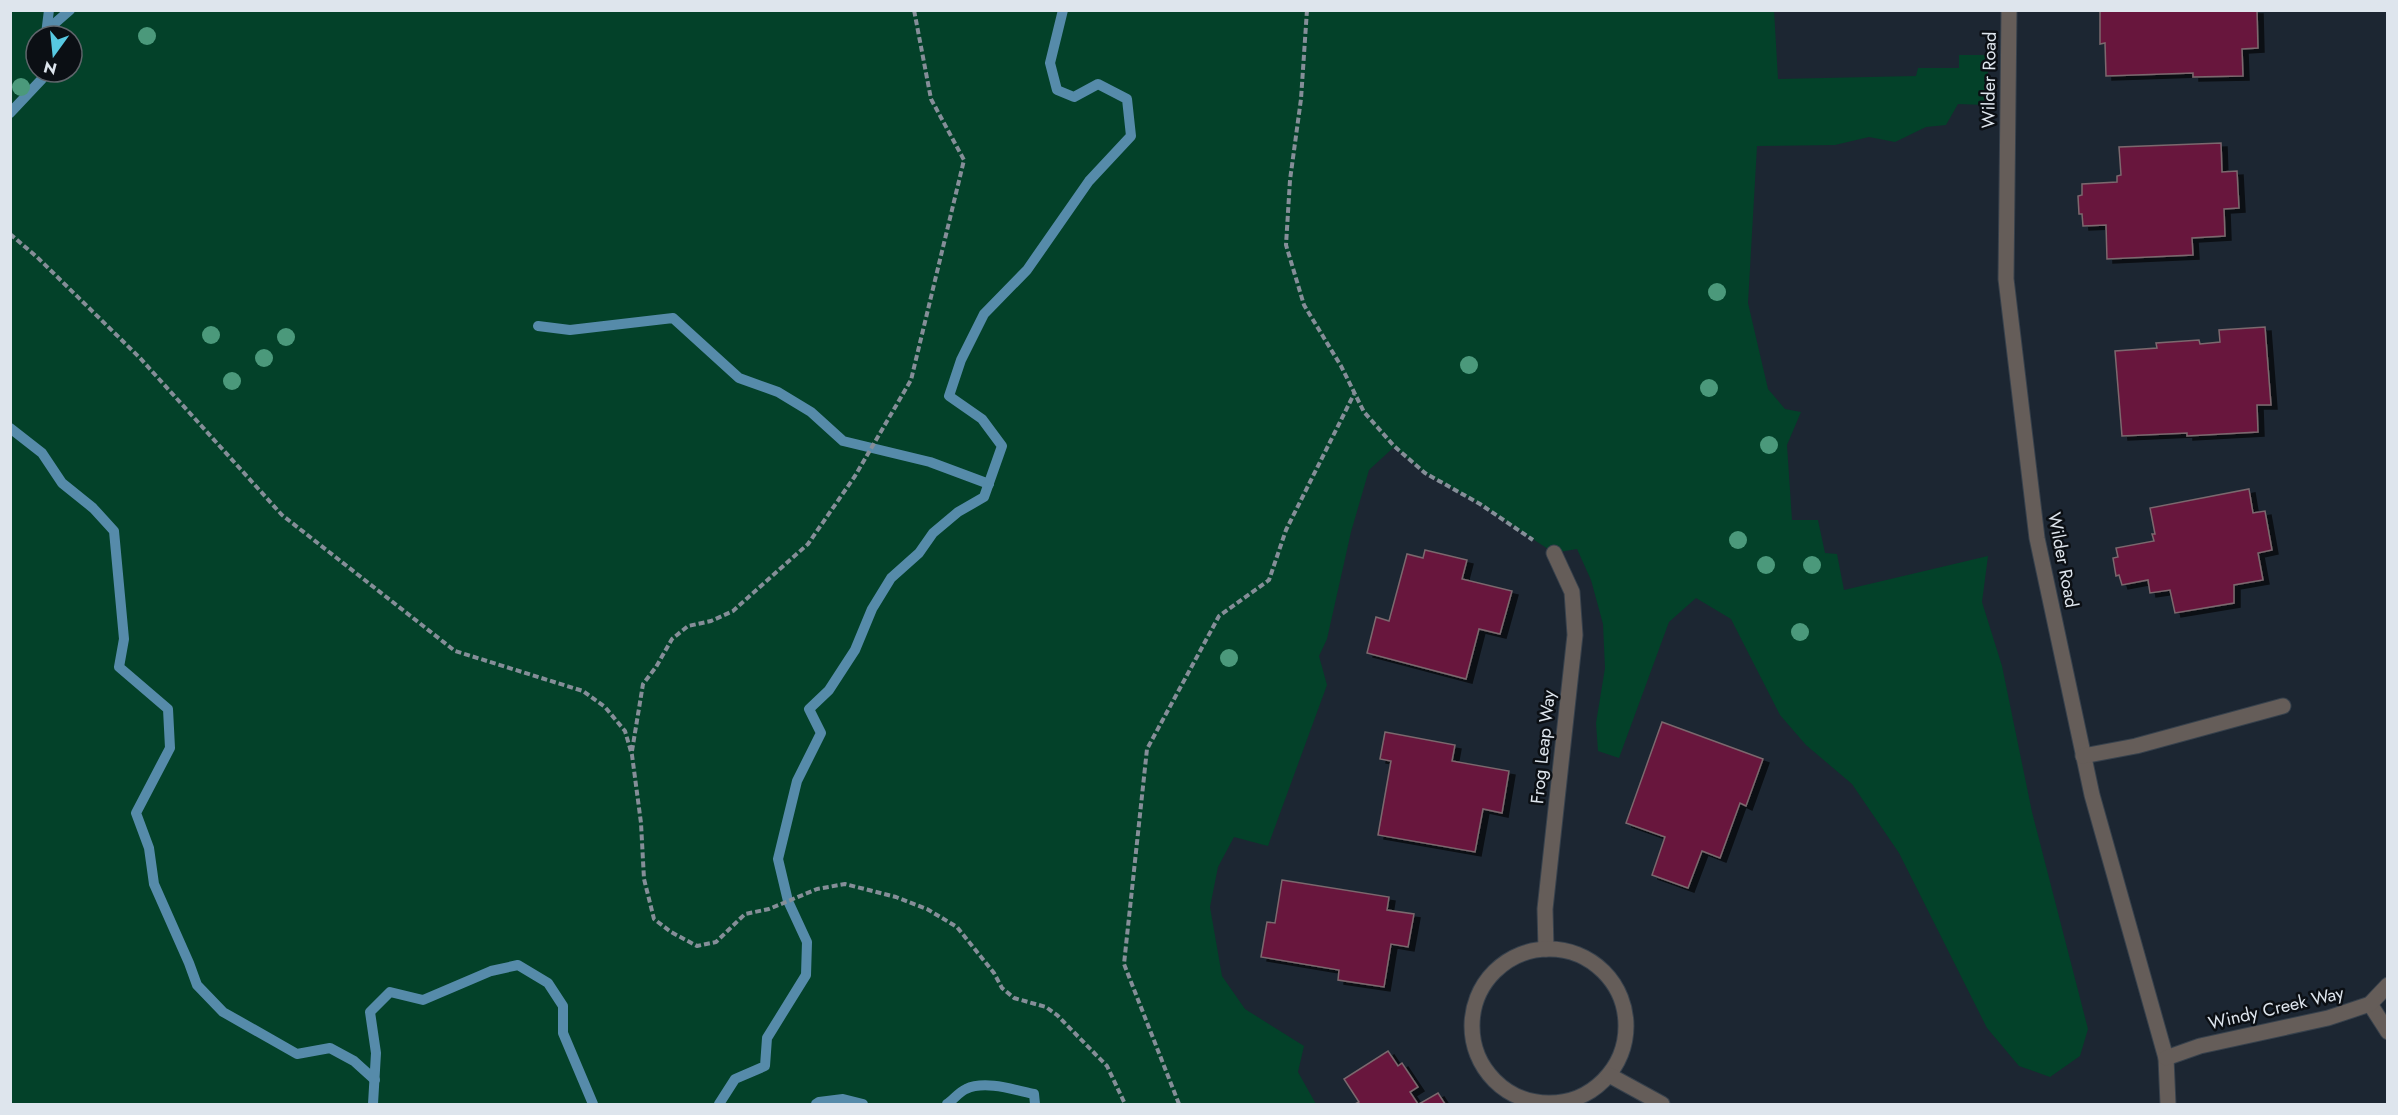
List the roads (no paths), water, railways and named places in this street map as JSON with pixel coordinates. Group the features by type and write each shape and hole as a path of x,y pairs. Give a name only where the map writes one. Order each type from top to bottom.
{"street":[{"name":"Wilder Road","path":"2009,10 2006,279 2037,538 2092,795 2166,1058 2168,1104"},
{"name":"Frog Leap Way","path":"1546,949 1545,909 1575,635 1572,592 1554,553"},
{"path":"2083,756 2136,746 2283,706"},
{"path":"1546,949 1571,952 1594,963 1612,981 1623,1004 1627,1029 1621,1053 1609,1075 1591,1091 1569,1101 1546,1103 1522,1099 1502,1087 1485,1070 1475,1049 1472,1025 1475,1002 1486,981 1502,964 1523,953 1546,949"},
{"name":"Windy Creek Way","path":"2166,1058 2200,1046 2328,1018 2370,1004 2388,985"},
{"path":"2370,1004 2388,1032"},
{"path":"1609,1075 1662,1104"}],"waterway":[{"path":"47,24 49,10"},
{"path":"54,24 70,10"},
{"path":"719,1104 735,1079 765,1066 767,1038 806,975 807,942 788,901 778,859 797,781 821,733 809,709 829,690 855,650 872,609 891,578 919,553 933,533 958,512 984,497 1002,446 982,419 949,396 961,360 984,314 1027,270 1089,181 1131,136 1127,99 1098,84 1074,97 1057,90 1050,63 1063,10"},
{"path":"10,113 37,84"},
{"path":"538,326 570,330 673,318 739,378 778,392 811,412 843,441 930,462 989,484"},
{"path":"10,428 42,453 62,483 93,508 114,531 124,639 119,667 168,709 170,748 136,813 149,848 154,884 197,985 223,1012 297,1054 330,1048 354,1061 375,1080"},
{"path":"373,1104 376,1053 370,1012 390,992 423,1000 491,971 518,965 548,983 563,1006 563,1033 593,1104"},
{"path":"947,1104 963,1090 982,1085 1034,1094 1035,1104"},
{"path":"816,1104 843,1099 863,1104"}]}
